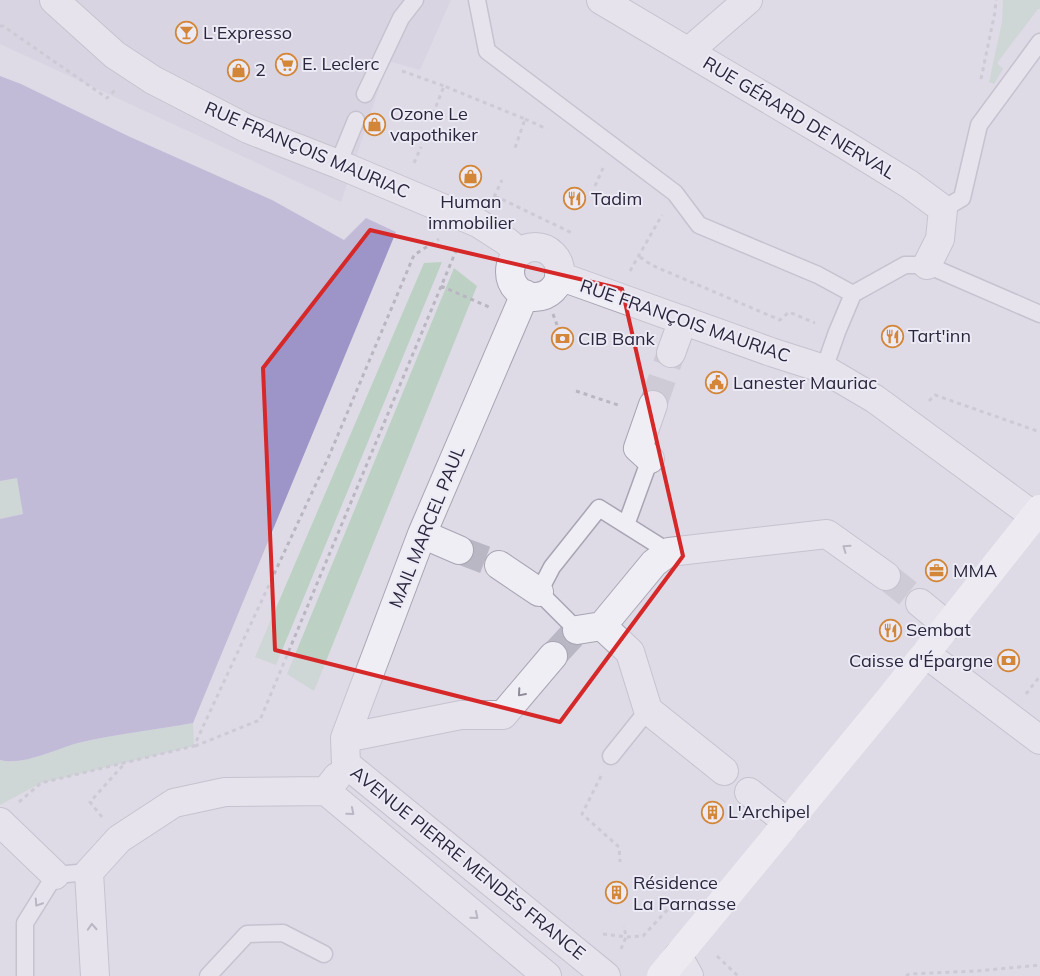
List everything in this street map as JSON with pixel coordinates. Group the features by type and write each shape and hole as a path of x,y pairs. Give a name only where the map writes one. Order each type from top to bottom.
{"street":[{"name":"RUE FRANÇOIS MAURIAC","path":"54,0 115,55 152,80 248,129 338,164 478,223 519,252"},
{"name":"RUE GÉRARD DE NERVAL","path":"601,0 901,179 943,209"},
{"path":"689,51 748,0"},
{"path":"927,265 940,239 943,209"},
{"path":"534,247 544,249 554,255 559,266 560,276 556,285 550,291 541,296 534,297 518,290 510,277 511,264 519,252 534,247"},
{"name":"RUE FRANÇOIS MAURIAC","path":"560,276 771,352 824,369 875,398 1037,513"},
{"name":"MAIL MARCEL PAUL","path":"346,751 422,534 525,294"},
{"path":"671,354 684,320"},
{"path":"650,460 638,448 651,410"},
{"path":"676,969 787,822 926,654 1037,513"},
{"path":"422,534 459,550"},
{"path":"724,771 648,710 630,652 590,628 654,563 669,552 827,534 886,576"},
{"path":"499,566 539,592"},
{"path":"920,603 948,626"},
{"path":"926,654 1040,740"},
{"path":"346,751 461,715 503,715 553,656"},
{"name":"AVENUE PIERRE MENDÈS FRANCE","path":"547,976 326,791 346,751 606,976"},
{"path":"95,976 89,872 119,840 174,803 225,792 326,791"},
{"path":"749,792 787,822"},
{"path":"7,814 55,875"}],"lane":[{"path":"365,94 401,18 415,0"},
{"path":"477,0 488,51 675,193 699,225 818,275 853,294"},
{"path":"943,209 962,198 979,125 1040,42"},
{"path":"338,164 356,120"},
{"path":"824,369 853,294 905,265 927,265 1040,314"},
{"path":"626,525 650,460"},
{"path":"590,628 539,592 552,566 599,508 669,552"},
{"path":"611,756 648,710"},
{"path":"25,976 25,923 55,875 89,872"},
{"path":"208,976 247,934 283,933 324,954"}],"path":[{"path":"996,0 980,84 996,100"},
{"path":"0,26 3,26 107,98 135,68"},
{"path":"380,63 444,86 525,119 515,148"},
{"path":"433,114 444,86"},
{"path":"414,163 421,147"},
{"path":"614,295 640,256 675,193"},
{"path":"7,814 41,783 194,746 260,720 468,220"},
{"path":"194,746 329,456 414,255 468,220"},
{"path":"640,256 652,264 780,320 789,312 837,332"},
{"path":"441,286 514,319"},
{"path":"553,314 557,325"},
{"path":"576,391 651,410"},
{"path":"925,406 935,395 1040,432"},
{"path":"119,840 90,802 125,763"},
{"path":"600,778 582,814 619,847 620,862"},
{"path":"624,926 626,937"},
{"path":"906,976 909,974 977,971 1040,965"}],"highlighted area":[{"path":"370,230 622,289 683,556 560,722 275,650 263,368"}],"shaded area":[{"path":"0,0 451,0 420,70 388,61 341,202 0,44"},
{"path":"0,76 272,200 344,240 366,218 396,232 193,723 78,743 19,761 0,760 0,519 23,514 17,478 0,481"}],"green space":[{"path":"1003,0 1040,0 1040,9 1038,9 997,63 1003,69 994,84 989,82 1002,22"},
{"path":"442,262 276,665 255,657 424,263"},
{"path":"454,268 477,286 314,691 287,674"},
{"path":"17,477 24,514 0,519 0,481"},
{"path":"193,723 194,746 41,783 0,805 0,760 19,761 78,743"}],"tunnel":[{"path":"653,405 671,353"},
{"path":"459,550 488,561"},
{"path":"886,576 920,603"},
{"path":"553,656 577,630"}],"place":[{"name":"L'Expresso","path":"187,33"},
{"name":"E. Leclerc","path":"286,64"},
{"name":"2","path":"239,70"},
{"name":"Ozone Le vapothiker","path":"374,124"},
{"name":"Human immobilier","path":"471,177"},
{"name":"Tadim","path":"575,199"},
{"name":"Tart'inn","path":"892,336"},
{"name":"CIB Bank","path":"562,339"},
{"name":"Lanester Mauriac","path":"717,383"},
{"name":"MMA","path":"937,571"},
{"name":"Sembat","path":"890,630"},
{"name":"Caisse d'Épargne","path":"1009,661"},
{"name":"L'Archipel","path":"712,812"},
{"name":"Résidence La Parnasse","path":"617,893"}]}
